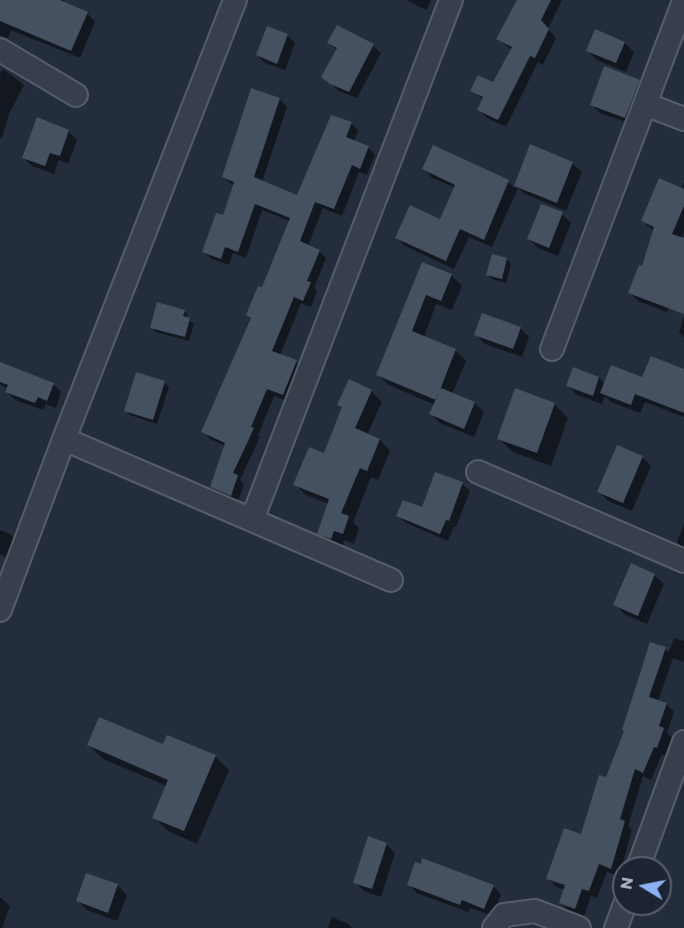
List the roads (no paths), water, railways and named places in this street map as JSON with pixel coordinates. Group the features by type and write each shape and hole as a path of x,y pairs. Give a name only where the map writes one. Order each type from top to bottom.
{"street":[{"path":"0,610 235,0"},
{"path":"252,520 451,0"},
{"path":"552,349 684,1"},
{"path":"0,50 76,94"},
{"path":"645,104 684,119"},
{"path":"64,439 391,580"},
{"path":"478,472 684,561"},
{"path":"642,856 684,742"},
{"path":"494,928 504,915 534,911 579,928"}]}
